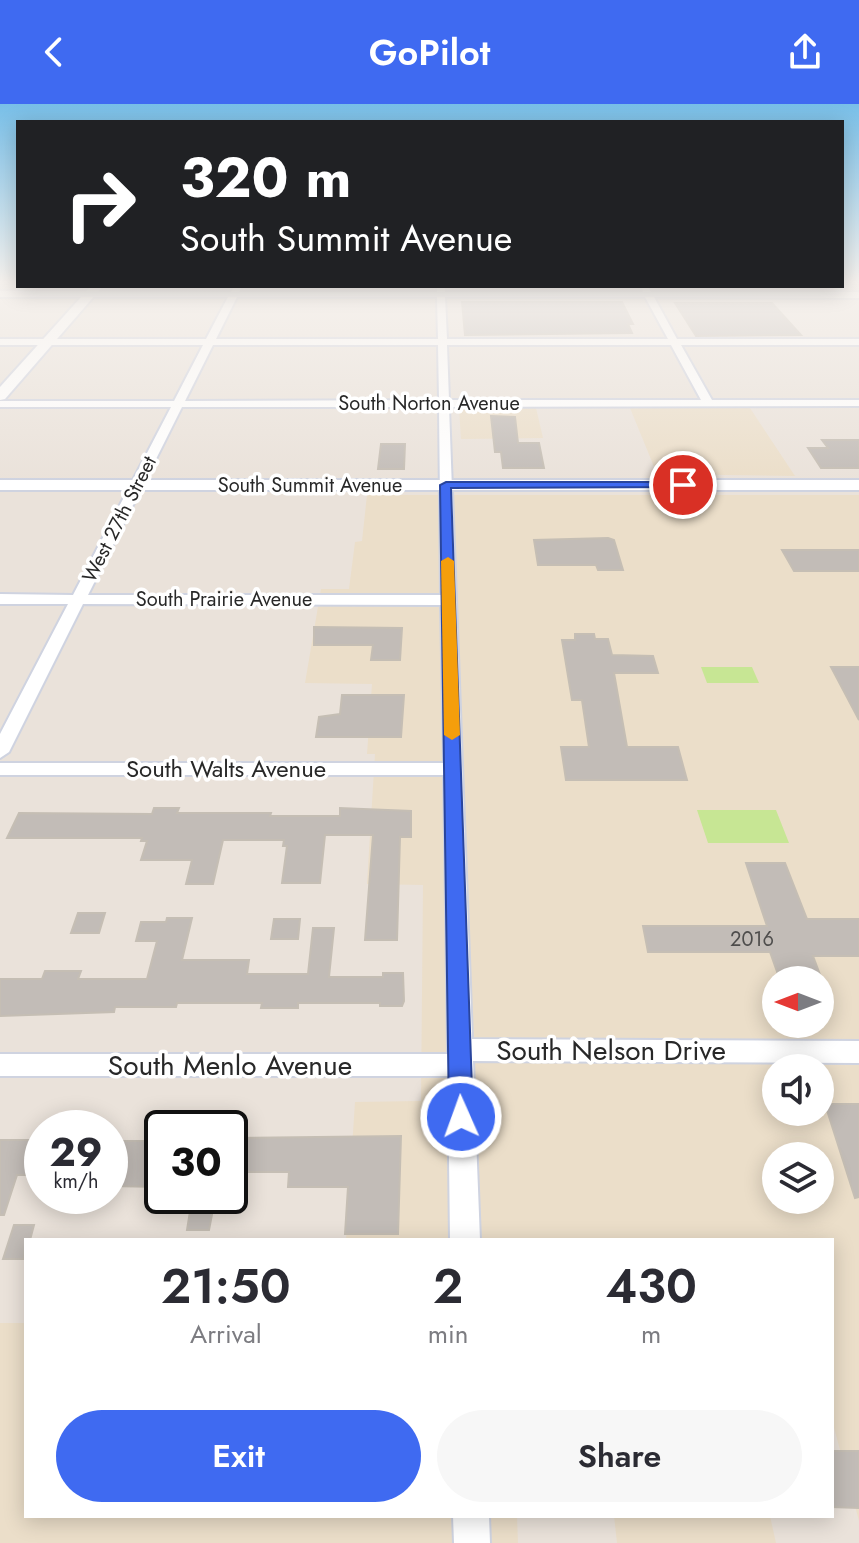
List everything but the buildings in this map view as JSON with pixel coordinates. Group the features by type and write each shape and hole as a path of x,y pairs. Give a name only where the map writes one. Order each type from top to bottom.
{"main road":[{"path":"0,396 43,348"}],"street":[{"name":"West 27th Street","path":"0,752 206,348"},
{"path":"442,348 465,1238"},
{"path":"677,348 708,403"},
{"name":"South Norton Avenue","path":"0,404 859,403"},
{"name":"South Summit Avenue","path":"0,485 859,485"},
{"name":"South Prairie Avenue","path":"0,599 449,600"},
{"name":"South Walts Avenue","path":"0,769 453,769"},
{"name":"South Nelson Drive","path":"460,1058 859,1052"},
{"name":"South Menlo Avenue","path":"0,1065 460,1058"},
{"path":"471,1518 472,1543"}],"shaded area":[{"path":"459,408 536,408 543,438 461,439"},
{"path":"630,408 750,408 795,476 657,474"},
{"path":"367,495 859,495 859,1521 834,1427 834,1238 346,1238 355,1102 421,1101 423,885 367,884 375,754 367,754 372,684 305,683 321,589 349,589 355,542 362,541"},
{"path":"0,1323 24,1323 24,1518 517,1518 518,1543 0,1543"},
{"path":"614,1518 770,1518 776,1543 617,1543"}],"green space":[{"path":"701,667 752,667 759,683 707,683"},
{"path":"697,810 776,810 789,843 708,843"}],"slow traffic":[{"path":"448,561 452,735"}],"route":[{"path":"461,1117 446,485 683,485"}]}
